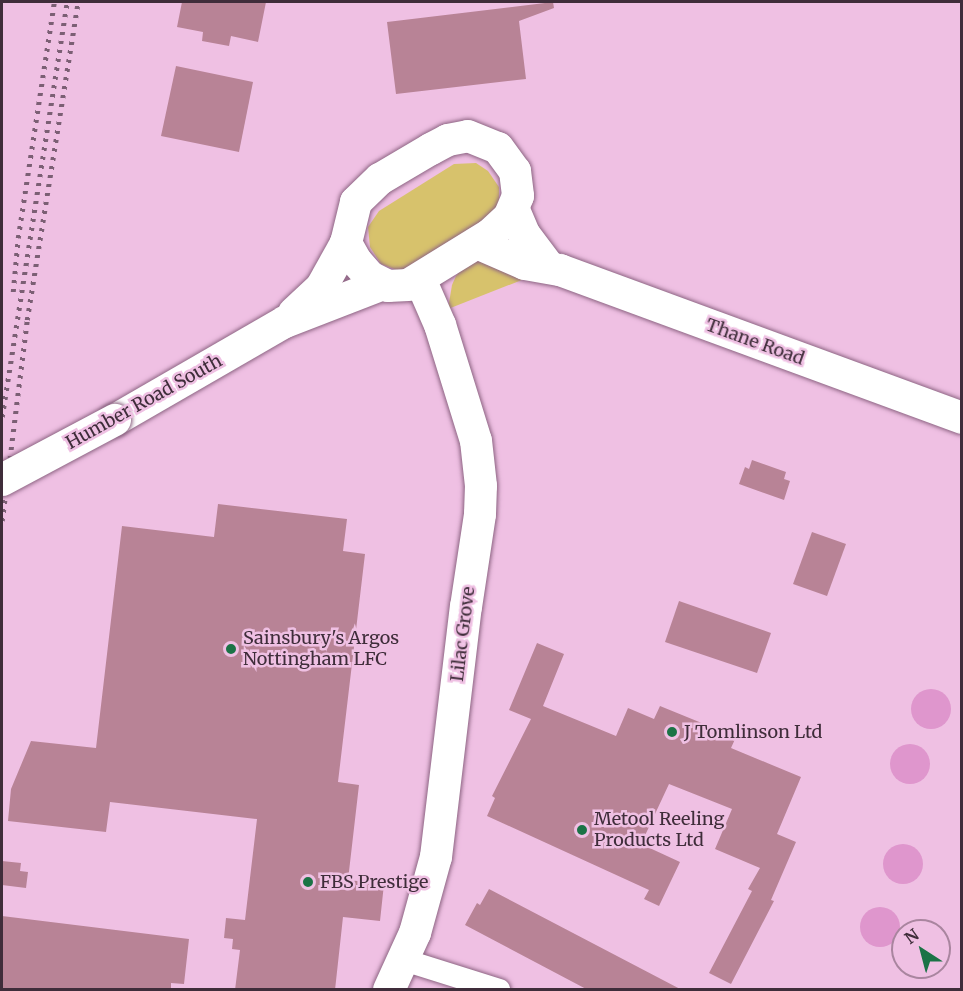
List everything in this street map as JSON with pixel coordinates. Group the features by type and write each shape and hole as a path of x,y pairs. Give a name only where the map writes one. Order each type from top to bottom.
{"street":[{"path":"468,136 489,143 507,158 518,181 518,196 514,210 501,225 420,279 396,287 383,284 362,269 346,243 356,202 365,190 431,149 460,137 468,136"},
{"path":"514,210 524,234 548,266"},
{"name":"Humber Road South","path":"285,322 321,288 346,243"},
{"name":"Thane Road","path":"477,243 525,264 548,266 962,418"},
{"name":"Lilac Grove","path":"389,990 415,933 436,856 481,498 476,441 440,325 420,279"},
{"name":"Humber Road South","path":"2,480 115,420 285,322 383,284"},
{"path":"404,960 499,990"}],"shaded area":[{"path":"476,163 488,171 499,187 499,203 491,220 415,269 397,270 381,264 370,247 368,227 379,211 454,164"},
{"path":"480,259 537,274 448,309 456,276 462,269"},
{"path":"931,689 939,690 945,695 950,701 950,717 945,723 939,728 931,729 923,728 917,723 912,717 911,709 912,701 917,695 923,690"},
{"path":"910,744 918,745 924,750 929,756 929,772 924,778 918,783 910,784 902,783 896,778 891,772 890,764 891,756 896,750 902,745"},
{"path":"903,844 911,845 917,850 922,856 922,872 917,878 911,883 903,884 895,883 889,878 884,872 883,864 884,856 889,850 895,845"},
{"path":"880,907 894,913 898,919 891,919 891,943 880,947 866,941 860,927 866,913"}],"building":[{"path":"182,2 266,2 258,42 231,36 229,46 202,41 203,32 177,27"},
{"path":"553,2 554,8 519,21 526,79 396,94 387,22"},
{"path":"176,66 253,82 239,152 161,136"},
{"path":"752,460 786,472 784,479 790,481 784,500 739,484 745,467 749,469"},
{"path":"218,504 347,519 343,551 365,554 338,782 359,785 348,880 384,884 380,921 343,917 335,990 235,990 240,950 232,949 233,939 224,938 226,918 245,920 257,819 110,802 106,832 8,821 11,789 31,741 96,748 122,526 214,537"},
{"path":"812,532 846,544 827,596 793,584"},
{"path":"679,601 771,633 757,673 665,642"},
{"path":"537,643 564,654 543,706 616,736 628,708 654,719 660,706 736,737 731,748 801,777 777,834 796,842 771,900 774,901 731,984 709,973 752,891 748,889 760,868 715,849 732,809 669,784 641,844 680,862 659,906 644,899 649,890 487,816 495,798 492,796 531,719 509,710"},
{"path":"2,861 21,863 20,871 28,872 26,888 2,885"},
{"path":"489,889 682,990 588,990 465,925 477,903 480,905"},
{"path":"2,916 189,939 184,984 171,983 171,990 2,990"}],"railway":[{"path":"13,292 18,238 54,2"},
{"path":"2,417 67,2"},
{"path":"2,521 27,320 78,2"}],"place":[{"name":"Sainsbury's Argos Nottingham LFC","path":"231,649"},
{"name":"J Tomlinson Ltd","path":"672,732"},
{"name":"Metool Reeling Products Ltd","path":"582,830"},
{"name":"FBS Prestige","path":"308,882"}]}
